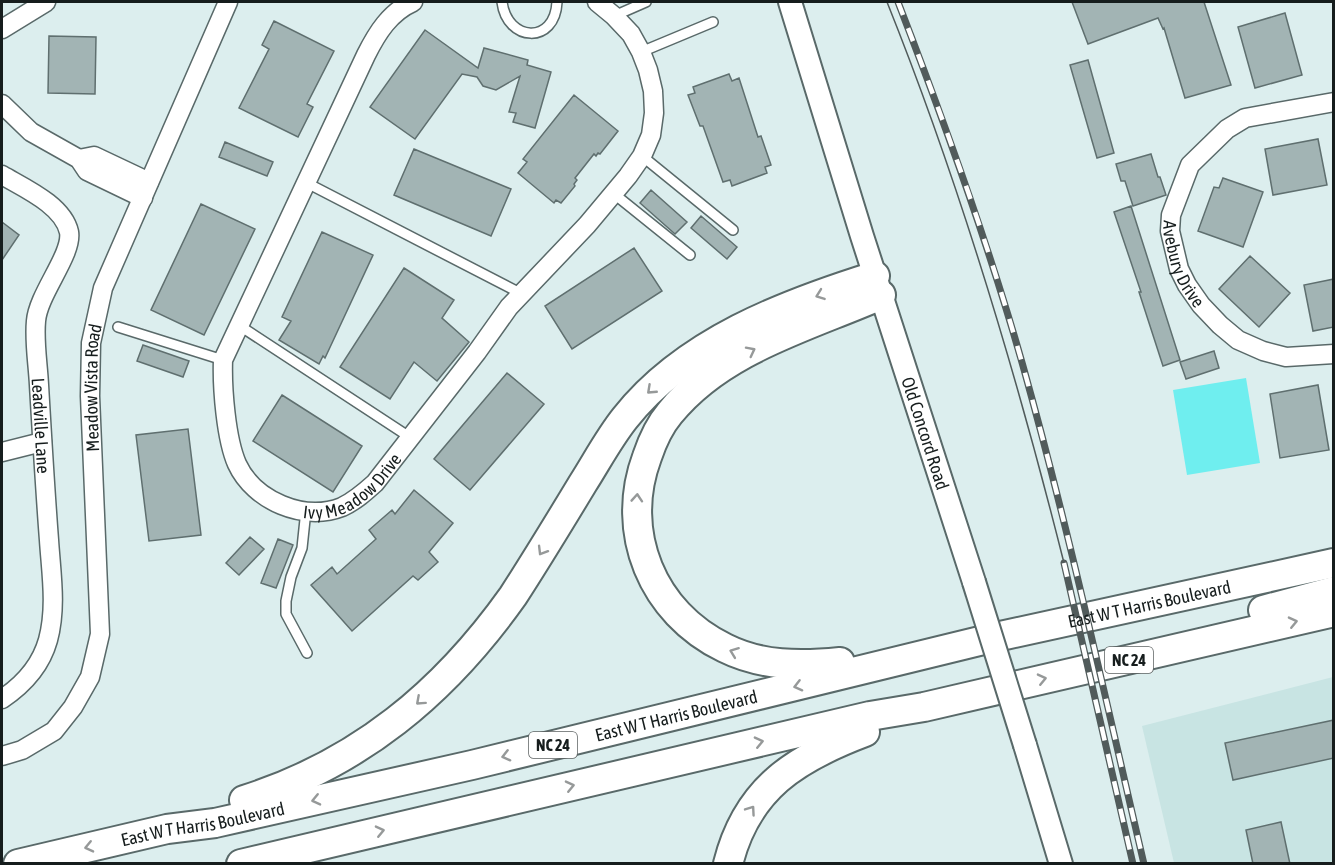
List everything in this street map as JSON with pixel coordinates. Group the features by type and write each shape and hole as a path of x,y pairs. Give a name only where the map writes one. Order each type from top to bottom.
{"main road":[{"path":"878,286 728,363 687,395 669,414 657,432 642,469 636,505 639,539 643,556 653,579 678,613 708,639 747,657 768,662 812,664 844,661 911,649 937,652"},
{"path":"167,829 212,810 269,792 300,778 340,759 392,726 455,668 494,623 530,570 609,441 642,398 680,365 720,339 810,298 878,286"},
{"name":"East W T Harris Boulevard","path":"18,864 167,829 215,823 472,765 1008,634 1334,564"},
{"path":"1197,644 1256,612 1334,591"},
{"name":"NC 24","path":"241,864 859,719 924,707 1334,612"},
{"path":"728,864 736,838 746,818 775,782 812,754 924,707"}],"street":[{"path":"2,29 46,2"},
{"name":"Meadow Vista Road","path":"2,756 22,750 54,731 73,707 90,677 100,634 90,396 91,343 103,288 228,2"},
{"name":"Ivy Meadow Drive","path":"402,4 376,34 223,360 222,383 230,435 238,465 247,482 262,495 280,504 306,510 321,511 341,507 359,497 375,483 509,308 588,225 642,156 651,135 654,113 653,91 641,52 631,34 597,2"},
{"name":"Old Concord Road","path":"790,2 1061,864"},
{"name":"Avebury Drive","path":"1334,102 1245,118 1227,129 1190,165 1171,215 1170,231 1179,269 1187,285 1201,305 1220,325 1238,339 1263,351 1286,357 1334,354"},
{"path":"2,104 31,132 80,159 94,156 103,170 146,190"},
{"name":"Leadville Lane","path":"2,175 56,209 66,224 69,236 67,248 46,290 36,320 53,598 48,640 36,667 19,688 2,699"},
{"path":"2,452 42,442"}],"lane":[{"path":"502,2 509,21 518,30 529,34 541,31 552,23 557,2"},
{"path":"614,16 646,2"},
{"path":"641,52 712,22"},
{"path":"642,156 733,230"},
{"path":"305,182 522,294"},
{"path":"614,194 690,255"},
{"path":"240,326 411,438"},
{"path":"118,327 223,360"},
{"path":"306,510 302,548 291,577 286,614 307,653"}],"shaded area":[{"path":"1246,378 1260,463 1187,475 1173,390"},
{"path":"1333,677 1333,863 1174,863 1142,726"}],"building":[{"path":"1072,2 1204,2 1231,85 1185,98 1164,28 1158,18 1088,44"},
{"path":"1285,13 1302,75 1255,88 1238,27"},
{"path":"274,21 334,51 307,104 313,107 298,137 239,108 269,49 262,45"},
{"path":"425,30 478,68 484,48 528,60 527,65 551,72 535,128 513,122 516,113 509,112 520,76 496,90 483,86 477,77 462,74 415,139 370,107"},
{"path":"49,36 96,37 95,94 48,93"},
{"path":"1088,60 1114,153 1097,158 1070,65"},
{"path":"729,74 732,81 739,78 758,137 761,136 771,165 765,167 767,173 732,186 730,180 723,182 703,126 700,126 688,95 695,93 693,87"},
{"path":"574,95 618,131 600,154 596,156 594,154 575,178 577,180 575,186 561,203 556,200 554,203 518,173 527,162 523,159"},
{"path":"1318,139 1327,185 1273,195 1265,149"},
{"path":"225,142 273,162 267,176 219,157"},
{"path":"414,149 511,189 491,236 394,195"},
{"path":"1151,154 1166,195 1133,206 1125,181 1121,181 1116,164"},
{"path":"1223,178 1263,192 1243,247 1198,231 1214,187 1219,188"},
{"path":"651,190 687,222 675,234 640,203"},
{"path":"201,204 255,229 204,335 151,310"},
{"path":"1131,206 1180,360 1163,366 1114,212"},
{"path":"701,216 737,247 727,259 691,228"},
{"path":"2,222 19,235 2,260"},
{"path":"322,232 373,255 325,358 323,356 319,364 279,340 291,321 282,317"},
{"path":"634,248 662,291 572,349 545,306"},
{"path":"1250,256 1290,293 1259,327 1219,289"},
{"path":"404,268 454,300 442,318 469,342 437,381 414,362 390,399 340,367"},
{"path":"1334,279 1334,327 1313,331 1304,285"},
{"path":"143,345 189,361 183,377 137,361"},
{"path":"1214,351 1219,368 1186,379 1180,362"},
{"path":"507,373 544,404 470,490 434,459"},
{"path":"1318,385 1329,450 1280,458 1270,394"},
{"path":"282,395 362,446 333,492 253,441"},
{"path":"188,429 201,535 149,541 136,435"},
{"path":"414,490 453,523 429,552 438,562 418,580 413,576 352,631 311,585 332,567 337,574 376,539 369,530 392,510 395,514"},
{"path":"250,537 264,549 239,575 226,563"},
{"path":"278,539 293,545 276,588 261,583"},
{"path":"1334,720 1334,758 1233,780 1225,743"},
{"path":"1281,822 1290,864 1253,864 1246,830"}],"tram line":[{"path":"887,2 939,140 985,279 1064,563"}],"railway":[{"path":"898,2 965,182 1023,366 1071,552 1144,864"},
{"path":"1064,563 1133,864"}]}
